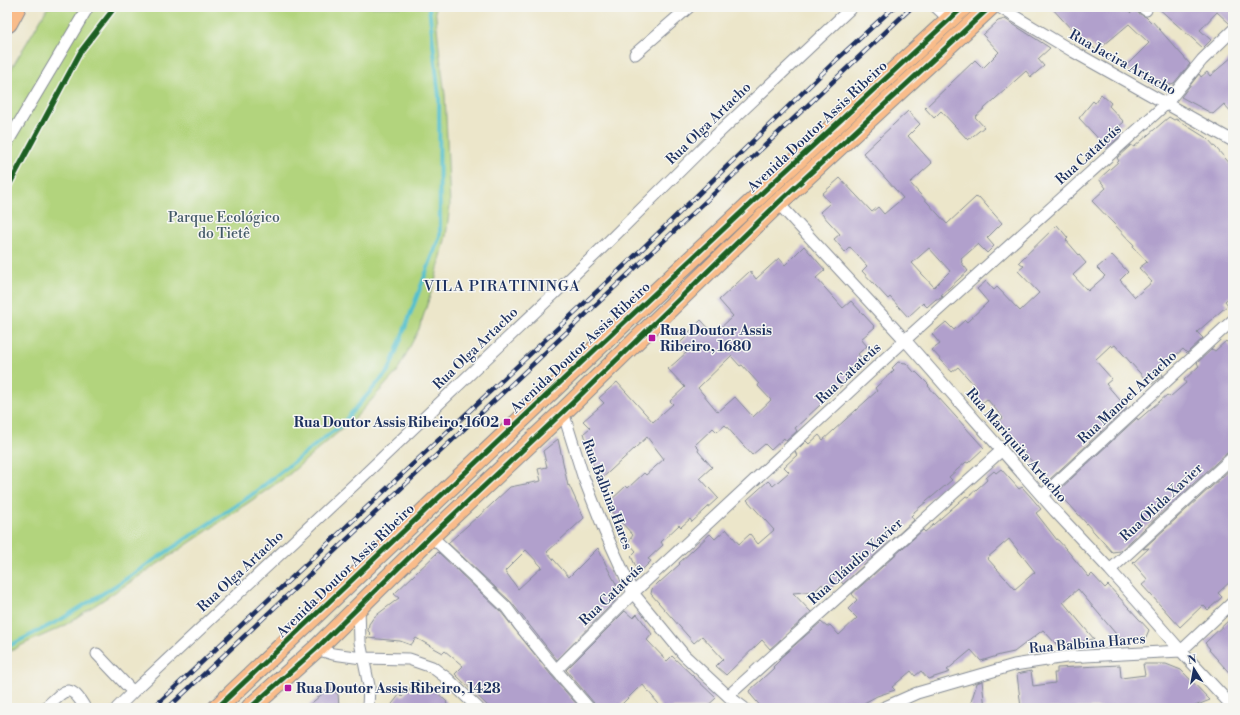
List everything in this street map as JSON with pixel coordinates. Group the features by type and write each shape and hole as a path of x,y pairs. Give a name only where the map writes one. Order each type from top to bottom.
{"highway":[{"path":"7,22 16,7"}],"main road":[{"name":"Avenida Doutor Assis Ribeiro","path":"218,708 567,376 963,7"},
{"path":"250,708 316,649 431,536 563,412 778,203 990,7"},
{"path":"563,412 564,388 567,376"}],"street":[{"path":"7,143 88,7"},
{"path":"635,54 689,7"},
{"name":"Rua Olga Artacho","path":"117,708 508,338 600,250 708,143 852,7"},
{"path":"936,7 950,20"},
{"name":"Rua Jacira Artacho","path":"999,7 1074,52 1233,141"},
{"name":"Rua Catateús","path":"556,670 633,593 905,340 1166,104 1202,60 1233,30"},
{"name":"Rua Mariquita Artacho","path":"778,203 905,340 1042,496 1233,708"},
{"name":"Rua Manoel Artacho","path":"1042,496 1233,320"},
{"name":"Rua Balbina Hares","path":"563,412 582,476 605,532 633,593 684,655 728,696 744,708"},
{"name":"Rua Cláudio Xavier","path":"728,696 1002,450"},
{"name":"Rua Olida Xavier","path":"1110,570 1233,457"},
{"path":"431,536 506,607 556,670 590,708"},
{"path":"1181,651 1233,602"},
{"path":"359,606 360,642 362,658 369,686 368,708"},
{"path":"316,649 333,654 362,658 409,659 432,667 448,679 478,708"},
{"name":"Rua Balbina Hares","path":"883,708 917,693 1014,665 1066,657 1181,651"},
{"path":"97,654 133,692"},
{"path":"44,708 62,693 72,691 79,698 85,708"}],"green space":[{"name":"Parque Ecológico do Tietê","path":"48,7 435,7 445,95 450,206 446,236 435,281 419,329 397,372 356,417 286,477 185,546 62,627 7,653 7,76"}],"building":[{"path":"1051,7 1125,7 1131,13 1135,9 1138,13 1146,17 1151,22 1152,21 1190,64 1174,83 1157,87 1125,67 1149,43 1129,24 1097,51 1088,42 1086,44 1082,41"},
{"path":"1157,7 1173,7 1175,9 1176,7 1233,7 1233,23 1230,24 1217,12 1200,30 1211,40 1203,48"},
{"path":"1005,19 1050,48 1038,59 1044,66 1031,77 1026,71 975,117 984,127 968,140 941,111 934,118 925,108 975,60 983,68 999,52 983,35 998,21"},
{"path":"1233,56 1233,114 1224,104 1213,114 1181,97 1199,74 1201,77 1207,72 1210,76"},
{"path":"1101,94 1111,103 1109,106 1124,122 1116,129 1122,135 1107,148 1079,118 1093,101 1095,103"},
{"path":"908,111 920,124 908,136 932,163 910,183 947,224 976,197 979,197 1002,223 987,238 994,246 987,253 978,244 961,259 961,262 968,271 941,295 943,297 936,299 927,307 923,303 908,317 890,297 888,299 862,271 867,266 850,247 845,252 834,239 840,234 820,212 830,203 822,194 840,178 872,212 878,207 884,214 903,198 863,153","holes":["929,248 950,271 934,287 912,263"]},
{"path":"1169,117 1174,120 1176,119 1208,139 1233,167 1233,294 1225,301 1228,305 1197,332 1203,338 1187,353 1183,349 1159,370 1163,375 1152,384 1147,378 1146,380 1115,345 1112,347 1111,345 1095,360 1112,379 1106,384 1127,408 1049,480 997,423 1003,418 987,399 982,403 973,392 976,390 976,387 958,367 952,372 932,350 940,344 932,334 946,322 954,330 965,320 967,322 988,302 977,289 986,281 994,290 997,287 1020,311 1039,293 1018,271 1024,266 1019,262 1057,225 1068,238 1066,240 1086,263 1073,275 1088,291 1105,276 1097,268 1112,255 1128,272 1120,280 1135,297 1152,282 1139,268 1147,262 1133,247 1134,245 1092,201 1106,188 1099,179 1119,161 1117,158 1131,145 1134,147"},
{"path":"804,246 825,270 816,278 843,308 851,301 875,327 861,339 867,346 858,354 866,363 795,428 797,431 786,441 784,438 771,450 765,444 752,455 725,425 717,432 713,428 695,445 699,449 698,451 712,467 700,478 718,498 692,522 690,519 681,527 679,525 661,542 663,545 648,559 651,561 643,569 636,567 631,556 636,551 628,542 633,535 609,509 613,505 610,501 626,486 628,488 644,473 646,475 664,459 647,437 598,482 584,433 590,428 583,421 604,403 599,398 617,382 653,422 673,404 670,401 685,387 668,369 687,352 679,344 689,334 688,333 701,320 714,334 733,316 719,300 750,271 756,279 779,258 785,265","holes":["731,356 740,366 742,365 771,400 753,417 735,397 718,412 698,388"]},
{"path":"1226,341 1233,349 1233,450 1228,452 1120,551 1112,552 1060,494 1062,493 1059,490 1137,418 1138,420 1167,395 1170,397 1186,383 1184,380 1199,366 1197,363 1212,349 1215,351"},
{"path":"898,362 906,363 929,385 928,386 984,448 968,463 966,462 949,477 952,480 914,512 911,516 914,520 843,584 840,580 828,591 822,584 815,591 793,593 811,612 770,649 762,640 726,675 716,666 723,659 702,636 694,643 651,594 652,589 710,534 715,539 726,529 739,544 750,534 758,544 774,530 747,500 768,481 773,486 789,472 784,467 797,455 795,452 806,441 809,444 819,435 823,440 877,391 875,388 894,370 892,368"},
{"path":"558,439 568,486 569,485 584,518 547,552 569,577 598,548 620,591 612,599 615,601 557,660 511,602 448,543 510,487 541,481 538,469 547,467 543,451","holes":["526,550 542,567 518,589 505,571"]},
{"path":"1233,467 1233,579 1218,593 1222,597 1208,610 1203,605 1180,627 1142,585 1148,580 1133,563 1149,548 1143,549"},
{"path":"1001,469 1019,489 1022,487 1041,509 1036,513 1057,540 1089,577 1092,574 1105,588 1108,585 1149,630 1146,637 1121,640 1078,589 1063,602 1094,639 1057,645 1043,630 1014,652 981,661 971,650 947,670 950,672 928,679 921,671 915,676 911,671 892,687 895,690 877,696 855,708 762,708 749,691 774,668 773,667 780,660 779,659 821,622 827,627 830,625 839,635 857,618 848,609 857,600 852,594 923,530 925,532 966,496 968,497 987,480 986,478 994,471 996,473","holes":["1009,539 1035,572 1015,589 987,558"]},
{"path":"438,552 501,612 551,675 580,708 490,708 455,674 463,666 445,651 443,653 416,638 411,645 400,641 367,638 371,634 368,631 369,624 374,617 399,598 394,594"},
{"path":"625,611 633,618 637,614 652,634 647,640 667,661 672,656 716,698 705,708 662,708 643,685 618,708 596,708 594,703 566,670"},
{"path":"1233,616 1233,677 1209,650 1210,649 1205,643"},
{"path":"1143,664 1166,664 1181,670 1210,700 1190,708 1021,708 1017,674 1031,671 1033,686 1055,683 1054,673 1057,673 1057,668 1120,665 1121,678 1145,675"},
{"path":"418,680 425,687 428,684 447,702 446,703 451,708 389,708 400,694 402,697"},
{"path":"982,681 985,708 971,708 971,702 977,683"},
{"path":"329,688 338,694 339,708 306,708"}],"waterway":[{"path":"7,647 60,620 123,581 250,496 341,425 389,370 440,236 439,97 429,7"}],"railway":[{"path":"153,708 642,249 833,63 894,7"},
{"path":"168,708 912,7"}],"cycle path":[{"path":"7,189 81,51 115,7"},
{"path":"217,708 567,376 963,7"},
{"path":"250,708 316,649 431,536 563,412 778,203 990,7"}],"place":[{"name":"Rua Doutor Assis Ribeiro, 1680","path":"652,338"},
{"name":"Rua Doutor Assis Ribeiro, 1602","path":"507,422"},
{"name":"Rua Doutor Assis Ribeiro, 1428","path":"288,688"}],"district":[{"name":"VILA PIRATININGA","path":"502,286"}]}
